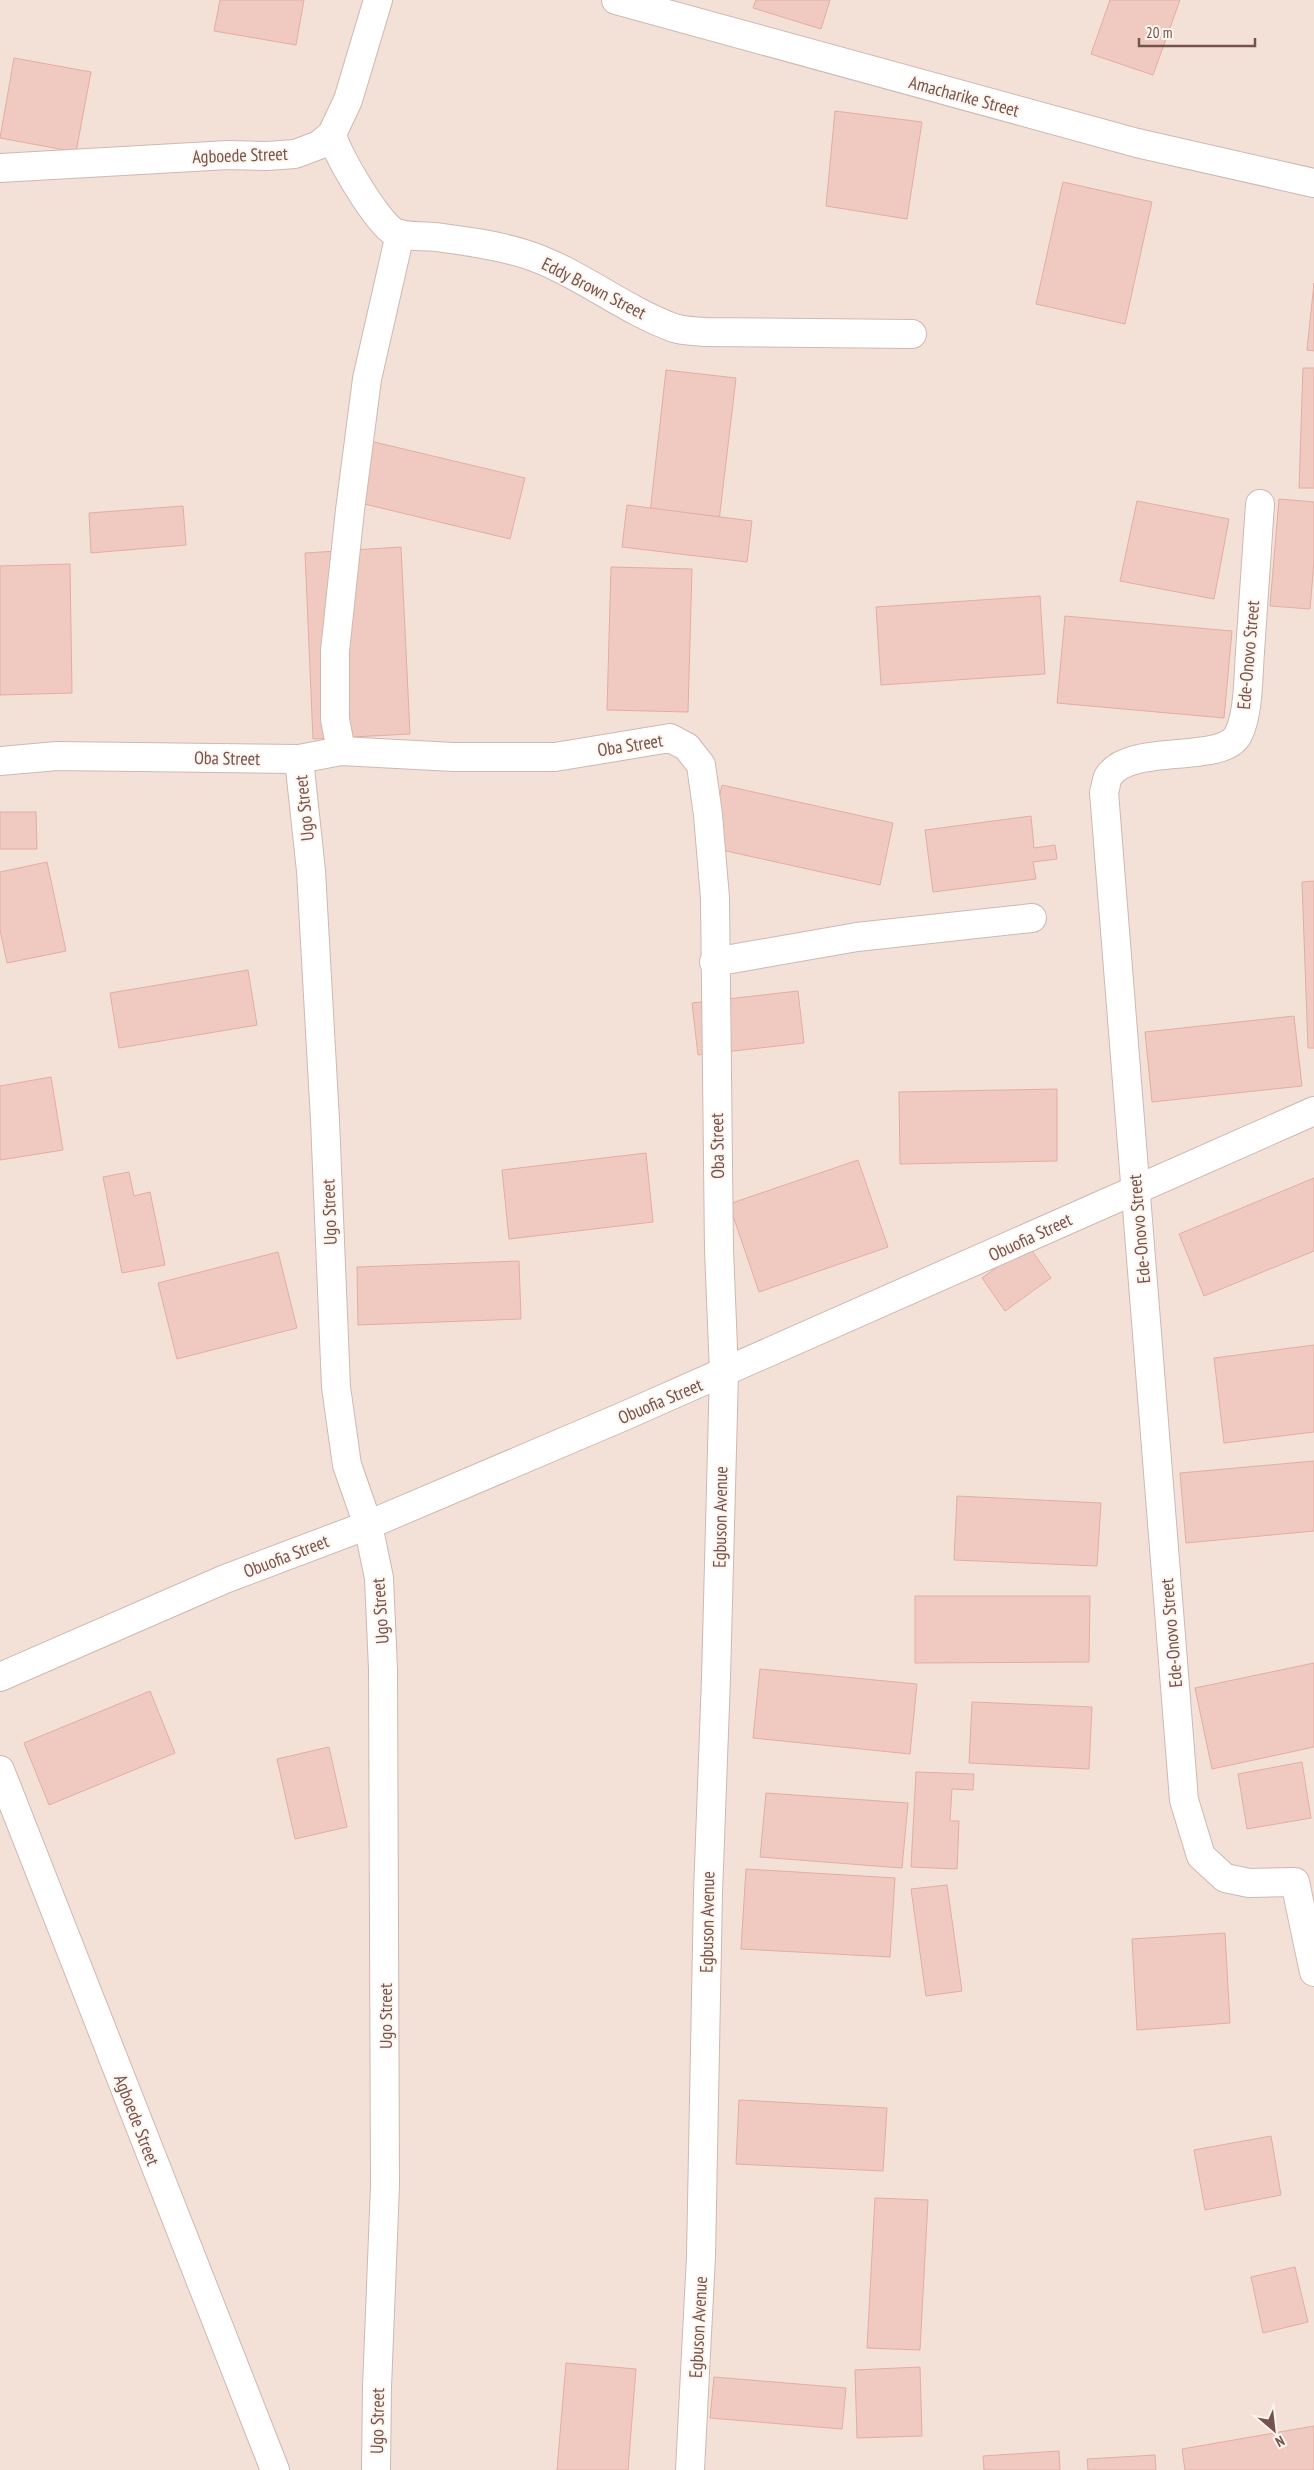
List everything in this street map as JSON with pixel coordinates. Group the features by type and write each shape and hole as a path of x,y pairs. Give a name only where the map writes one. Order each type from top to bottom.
{"street":[{"path":"341,751 335,719 335,651 350,510 367,379 400,234 385,224 370,204 354,179 332,134 348,100 378,0"},
{"name":"Amacharike Street","path":"616,0 1137,143 1314,183"},
{"name":"Agboede Street","path":"0,168 220,155 267,156 296,154 319,145 332,134"},
{"name":"Eddy Brown Street","path":"400,234 473,242 527,255 555,266 675,329 727,333 912,334"},
{"name":"Ede-Onovo Street","path":"1260,504 1246,703 1238,736 1225,746 1209,750 1139,759 1122,766 1108,776 1104,792 1184,1800 1201,1856 1224,1878 1249,1883 1304,1881 1314,1972"},
{"name":"Oba Street","path":"0,761 57,756 299,759 341,751 453,757 555,757 670,738 687,747 701,765 708,815 714,898 724,1373"},
{"name":"Ugo Street","path":"299,759 311,871 325,1120 336,1387 346,1466 368,1525 379,1578 383,1669 386,2186 377,2387 376,2470"},
{"path":"714,962 857,937 1032,918"},
{"name":"Obuofia Street","path":"0,1677 225,1580 368,1525 724,1373 1314,1111"},
{"name":"Egbuson Avenue","path":"690,2470 702,2256 708,1893 724,1373"},
{"name":"Agboede Street","path":"0,1770 275,2470"}],"shaded area":[{"path":"0,0 1314,0 1314,2470 0,2470"}],"building":[{"path":"220,0 304,0 296,45 214,31"},
{"path":"756,0 830,0 821,29 753,8"},
{"path":"1110,0 1180,0 1153,75 1091,54"},
{"path":"14,58 91,72 76,152 0,138"},
{"path":"835,111 922,122 907,219 826,206"},
{"path":"1063,182 1152,202 1125,324 1036,304"},
{"path":"1314,283 1314,351 1307,350"},
{"path":"1303,368 1314,368 1314,488 1299,488"},
{"path":"666,370 736,378 719,521 650,513"},
{"path":"366,440 525,478 510,539 352,501"},
{"path":"1279,499 1314,502 1314,562 1310,609 1270,606"},
{"path":"1137,501 1229,519 1214,599 1120,581"},
{"path":"627,505 752,521 747,562 622,547"},
{"path":"183,506 186,545 91,553 89,513"},
{"path":"401,547 410,734 313,739 305,553"},
{"path":"70,564 72,693 0,695 0,566"},
{"path":"611,567 692,569 688,712 607,710"},
{"path":"1040,596 1045,674 881,685 876,607"},
{"path":"1065,616 1232,631 1224,718 1057,703"},
{"path":"722,785 893,823 880,885 708,847"},
{"path":"0,812 36,812 37,849 0,849"},
{"path":"1031,816 1034,848 1055,845 1057,859 1033,862 1036,879 933,892 925,830"},
{"path":"47,862 66,951 7,963 0,930 0,872"},
{"path":"1314,881 1314,1048 1308,1048 1302,882"},
{"path":"248,970 257,1025 119,1048 110,993"},
{"path":"798,991 804,1043 698,1055 692,1003"},
{"path":"1294,1016 1302,1086 1152,1102 1145,1032"},
{"path":"51,1077 63,1150 0,1160 0,1086"},
{"path":"1057,1089 1057,1161 900,1164 899,1092"},
{"path":"646,1153 653,1222 509,1239 502,1170"},
{"path":"858,1160 888,1247 759,1292 729,1204"},
{"path":"129,1172 134,1196 150,1192 165,1265 122,1273 103,1177"},
{"path":"1314,1178 1314,1251 1204,1296 1179,1234"},
{"path":"1028,1245 1051,1278 1005,1311 982,1278"},
{"path":"278,1252 297,1328 177,1359 158,1283"},
{"path":"519,1261 521,1319 358,1325 357,1267"},
{"path":"1314,1345 1314,1432 1224,1443 1214,1358"},
{"path":"1314,1461 1314,1531 1186,1543 1180,1473"},
{"path":"957,1496 1101,1503 1097,1566 954,1560"},
{"path":"915,1596 1090,1596 1089,1662 915,1663"},
{"path":"1314,1663 1314,1747 1212,1769 1195,1688"},
{"path":"760,1669 917,1684 910,1754 753,1738"},
{"path":"150,1691 175,1753 49,1805 24,1743"},
{"path":"972,1702 1092,1707 1089,1769 969,1763"},
{"path":"329,1747 347,1827 295,1839 277,1759"},
{"path":"1302,1762 1311,1818 1247,1829 1238,1774"},
{"path":"916,1772 974,1774 973,1790 952,1789 950,1821 959,1821 957,1869 911,1867"},
{"path":"766,1793 908,1803 902,1868 760,1857"},
{"path":"746,1869 895,1878 890,1957 741,1949"},
{"path":"947,1885 962,1991 926,1996 911,1889"},
{"path":"1225,1933 1230,2023 1137,2030 1132,1939"},
{"path":"739,2100 887,2108 883,2171 736,2164"},
{"path":"1271,2136 1281,2195 1205,2210 1194,2150"},
{"path":"875,2198 928,2200 920,2350 867,2348"},
{"path":"1295,2267 1308,2322 1263,2333 1251,2277"},
{"path":"566,2363 636,2369 628,2470 557,2470"},
{"path":"920,2367 922,2436 857,2438 855,2370"},
{"path":"714,2377 846,2388 842,2429 710,2418"},
{"path":"1314,2426 1314,2470 1185,2470 1182,2449"},
{"path":"1059,2451 1060,2470 984,2470 983,2456"},
{"path":"1155,2455 1156,2470 1088,2470 1087,2459"}]}
